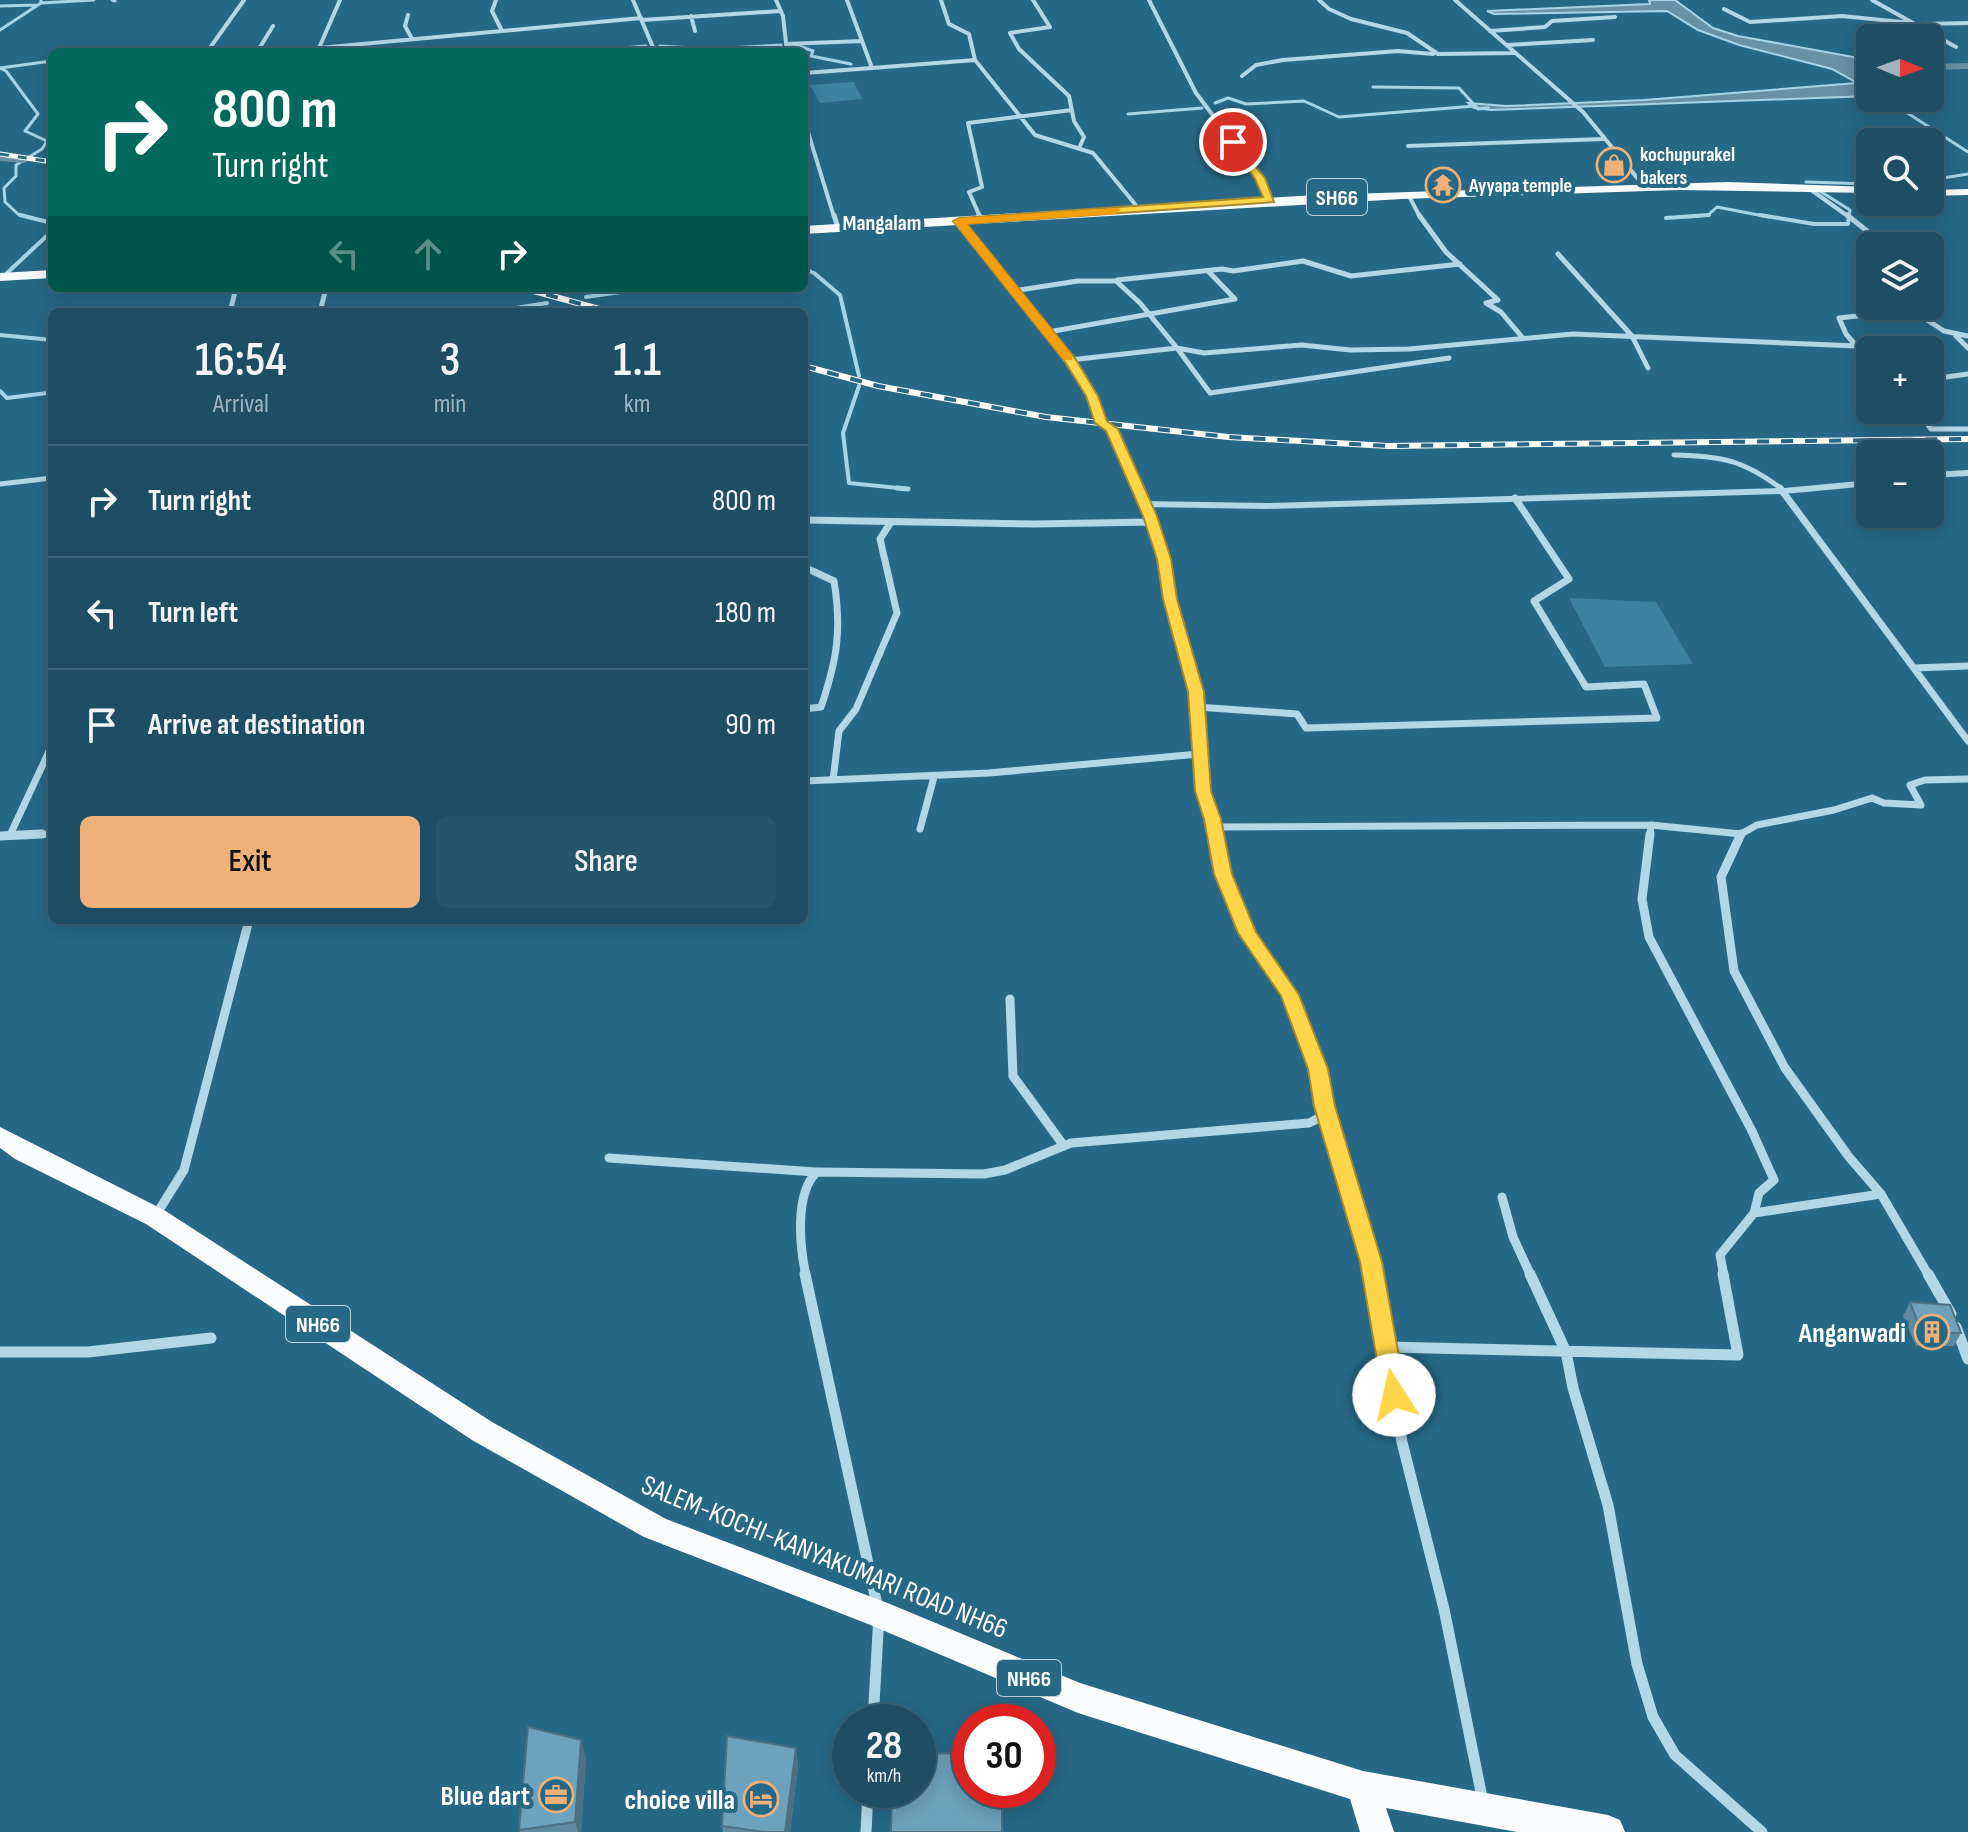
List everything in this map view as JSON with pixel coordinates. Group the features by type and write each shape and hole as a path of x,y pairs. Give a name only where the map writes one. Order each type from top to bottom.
{"highway":[{"name":"SALEM-KOCHI-KANYAKUMARI ROAD NH66","path":"0,1136 12,1151 155,1217 482,1431 655,1528 879,1614 1078,1698 1363,1787 1608,1832"},
{"path":"1363,1787 1377,1832"}],"main road":[{"name":"SH66","path":"808,230 1408,194 1643,185 1803,185 1856,189"},
{"path":"1944,193 1968,192"},
{"path":"0,277 48,274"}],"street":[{"path":"210,48 244,0"},
{"path":"319,48 340,0"},
{"path":"496,0 492,11 501,29"},
{"path":"633,0 653,48"},
{"path":"776,0 786,48"},
{"path":"847,0 872,68"},
{"path":"941,0 949,24 969,34 975,60 1035,135 1080,146 1093,153 1139,209"},
{"path":"1033,0 1050,27 1010,33 1019,49 1069,96 1074,121 1084,137 1080,146"},
{"path":"1149,0 1196,93 1260,178 1270,200"},
{"path":"1319,0 1329,9 1351,19 1407,33 1438,54"},
{"path":"1455,0 1548,78 1583,112 1643,185"},
{"path":"1872,0 1956,47"},
{"path":"1724,9 1750,22 1842,16 1916,23 1968,23"},
{"path":"319,48 501,29 780,11"},
{"path":"408,15 405,26 411,37"},
{"path":"691,16 695,31"},
{"path":"1490,31 1545,27 1552,21 1615,17"},
{"path":"259,48 273,26"},
{"path":"1506,45 1593,40"},
{"path":"786,44 862,41"},
{"path":"1242,76 1256,65 1283,60 1398,51 1515,53"},
{"path":"808,73 975,60"},
{"path":"982,220 969,192 982,187 968,123 1072,110"},
{"path":"808,132 838,228"},
{"path":"1408,146 1604,139"},
{"path":"1803,185 1869,232"},
{"path":"1408,194 1418,217 1480,287 1498,300 1486,303 1501,312 1522,337"},
{"path":"959,221 1070,360 1092,396 1101,423 1112,429 1164,559 1170,599 1197,707 1203,791 1230,898 1247,933 1290,995 1318,1069 1325,1106 1371,1262 1402,1442 1444,1609 1485,1810"},
{"path":"1558,254 1632,336 1648,368"},
{"path":"1013,291 1078,281 1116,281 1233,271 1303,261 1351,276 1460,264"},
{"path":"1048,332 1235,299 1208,271"},
{"path":"1116,281 1149,314 1210,393 1449,358"},
{"path":"1856,316 1839,318 1846,334 1856,345"},
{"path":"1926,320 1956,335 1968,336"},
{"path":"1070,360 1177,348 1204,353 1302,345 1379,350 1573,334 1856,346"},
{"path":"1956,335 1968,348"},
{"path":"1944,377 1968,374"},
{"path":"1927,424 1931,429 1968,429"},
{"path":"1674,455 1719,456 1745,462 1784,491 1968,741"},
{"path":"1944,474 1968,473"},
{"path":"0,484 48,478"},
{"path":"1143,504 1224,507 1784,491 1856,484"},
{"path":"1197,707 1297,714 1306,728 1657,718 1644,684 1586,687 1534,601 1569,579 1515,498"},
{"path":"808,521 1151,522"},
{"path":"833,780 839,731 856,709 897,613 880,539 891,522"},
{"path":"808,569 834,581 841,616 840,648 821,707 808,709"},
{"path":"1914,668 1968,666"},
{"path":"10,835 48,754"},
{"path":"808,781 934,777 1199,754"},
{"path":"920,829 934,777"},
{"path":"1214,827 1651,825 1741,834 1757,825 1834,810 1872,798 1884,803 1921,805 1910,785 1925,780 1968,779"},
{"path":"1386,1347 1738,1355 1720,1255 1754,1213 1759,1193 1774,1180 1764,1155 1649,937 1642,899 1651,825"},
{"path":"0,836 48,834"},
{"path":"1741,834 1721,877 1734,971 1785,1068 1849,1157 1881,1194 1948,1307 1968,1359"},
{"path":"155,1217 184,1170 248,924"},
{"path":"1010,999 1013,1076 1064,1146"},
{"path":"609,1158 817,1172 984,1174 1005,1170 1064,1146 1309,1123 1323,1116 1325,1106"},
{"path":"817,1172 808,1180 798,1241 879,1614 874,1704"},
{"path":"1754,1213 1881,1194"},
{"path":"1502,1197 1513,1237 1566,1352 1573,1388 1608,1505 1637,1664 1653,1717 1675,1755 1762,1832"},
{"path":"0,1352 88,1352 211,1338"},
{"path":"866,1832 867,1808"}],"shaded area":[{"path":"1649,0 1675,0 1713,28 1738,36 1856,57 1856,82 1832,69 1739,45 1698,30 1667,11 1494,14 1487,11 1650,4"},
{"path":"854,82 862,99 820,103 810,85"},
{"path":"1856,83 1856,97 1491,110 1474,108 1468,103 1506,106 1644,100"},
{"path":"1569,598 1656,602 1693,664 1605,667"}],"building":[{"path":"1910,1302 1950,1305 1961,1333 1922,1333"},
{"name":"Blue dart","path":"528,1727 581,1740 575,1822 519,1830"},
{"name":"choice villa","path":"727,1736 796,1748 785,1832 722,1826"},
{"path":"952,1753 952,1808 1002,1808 1002,1832 891,1832 892,1808 936,1808 936,1754"}],"waterway":[{"path":"41,3 94,0"},
{"path":"0,6 38,5"},
{"path":"0,30 38,5"},
{"path":"728,48 781,45"},
{"path":"796,45 804,48"},
{"path":"622,48 646,46"},
{"path":"660,46 693,48"},
{"path":"808,49 813,51 811,56 851,64"},
{"path":"28,217 18,214 5,202 4,188 16,176 16,165 42,149 47,141 25,131 38,114 6,71 0,68 48,62"},
{"path":"1944,67 1968,66"},
{"path":"1373,87 1459,88 1478,109 1488,108"},
{"path":"1215,103 1228,98 1246,104 1304,101 1339,117 1475,106"},
{"path":"1128,114 1202,108"},
{"path":"1906,112 1968,152"},
{"path":"0,158 24,160"},
{"path":"1944,178 1968,174"},
{"path":"1806,182 1856,184"},
{"path":"1818,190 1850,210 1849,217"},
{"path":"1705,215 1717,207 1769,217"},
{"path":"20,215 28,217"},
{"path":"1666,218 1705,215"},
{"path":"1686,217 1705,215"},
{"path":"1705,215 1709,215"},
{"path":"1760,215 1814,224 1848,224 1849,215"},
{"path":"28,217 48,222"},
{"path":"7,273 48,235"},
{"path":"808,271 840,295 859,376"},
{"path":"586,297 620,292"},
{"path":"515,308 547,303"},
{"path":"0,335 48,340"},
{"path":"859,386 843,433 849,483 908,489 897,488"},
{"path":"0,391 7,398 48,390"}],"railway":[{"path":"0,154 48,161"},
{"path":"538,292 596,308"},
{"path":"808,367 878,386 1046,417 1228,437 1388,446 1968,439"}],"slow traffic":[{"path":"1068,357 991,265 959,221 1115,210"}],"place":[{"name":"kochupurakel bakers","path":"1614,165"},
{"name":"Ayyapa temple","path":"1443,185"},
{"name":"Anganwadi","path":"1932,1332"},
{"name":"Blue dart","path":"556,1795"},
{"name":"choice villa","path":"761,1799"}],"district":[{"name":"Mangalam","path":"882,222"}],"route":[{"path":"1233,142 1260,178 1270,200 959,221 991,265 1070,360 1092,396 1101,423 1112,429 1150,516 1164,559 1170,599 1196,692 1203,791 1213,819 1223,874 1230,898 1247,933 1290,995 1318,1069 1325,1106 1371,1262 1394,1395"}]}
